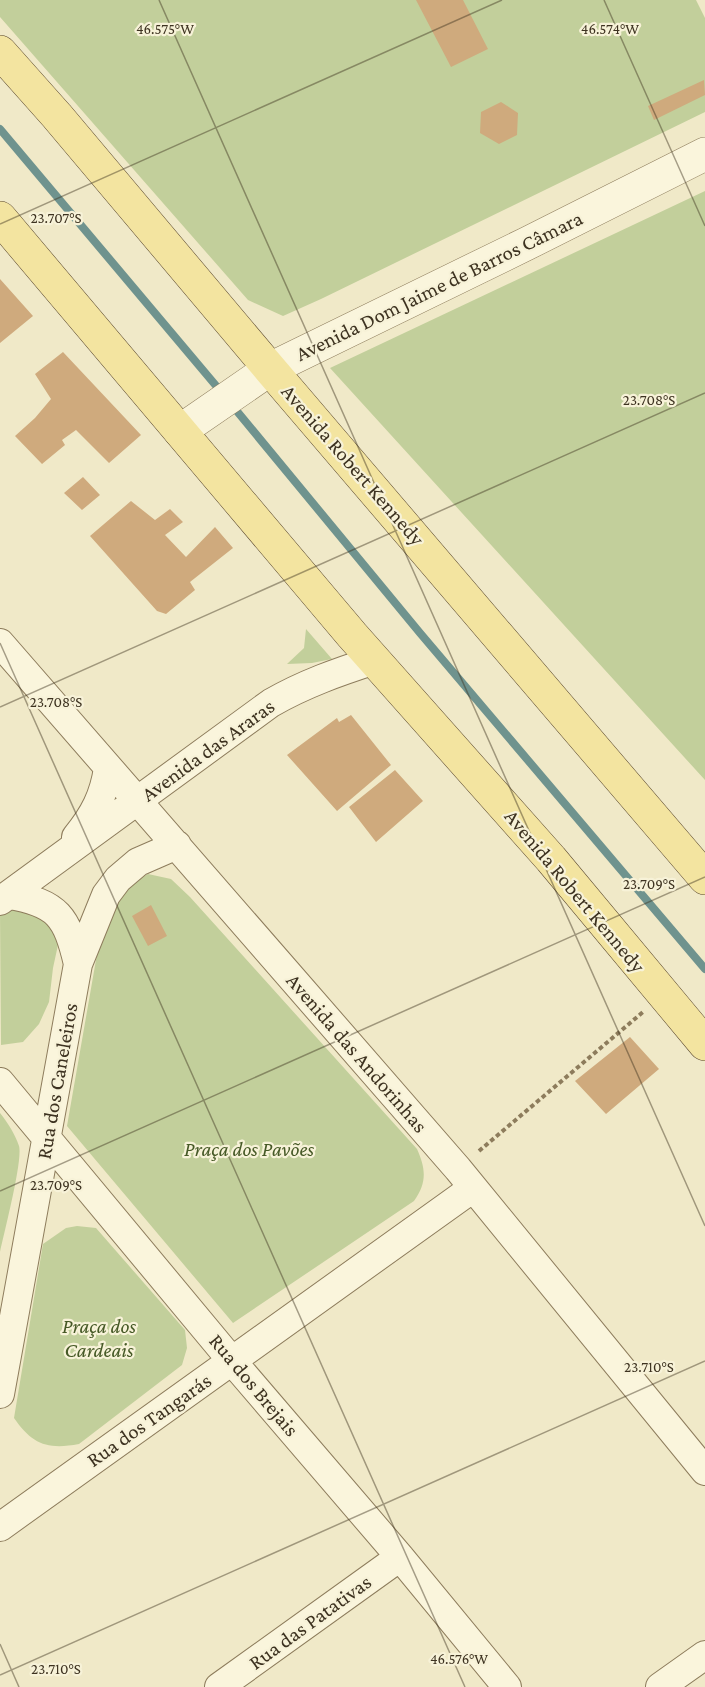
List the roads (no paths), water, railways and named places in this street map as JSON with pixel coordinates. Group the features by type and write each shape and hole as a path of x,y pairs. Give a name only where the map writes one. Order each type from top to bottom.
{"main road":[{"name":"Avenida Robert Kennedy","path":"0,52 57,116 258,377 705,878"},
{"name":"Avenida Robert Kennedy","path":"0,218 191,424 375,660 551,859 705,1044"}],"street":[{"name":"Avenida Dom Jaime de Barros Câmara","path":"191,424 258,377 705,154"},
{"name":"Avenida das Andorinhas","path":"0,643 465,1178 705,1471"},
{"name":"Avenida das Araras","path":"4,898 271,703 325,676 375,660"},
{"name":"Avenida das Araras","path":"53,864 94,813 103,795 108,768"},
{"name":"Rua dos Caneleiros","path":"0,1394 78,964 106,895 118,879 138,862 177,845"},
{"name":"Avenida das Araras","path":"4,898 32,899 59,915 67,928 78,964"},
{"name":"Rua dos Brejais","path":"0,1082 507,1687"},
{"name":"Rua dos Tangarás","path":"0,1527 232,1361 465,1178"},
{"name":"Rua das Patativas","path":"219,1687 400,1557"},
{"path":"660,1687 705,1655"}],"waterway":[{"path":"0,129 223,394"},
{"path":"231,404 420,633 705,969"}],"park label":[{"name":"Praça dos Pavões","path":"249,1149"},
{"name":"Praça dos Cardeais","path":"99,1338"}]}
